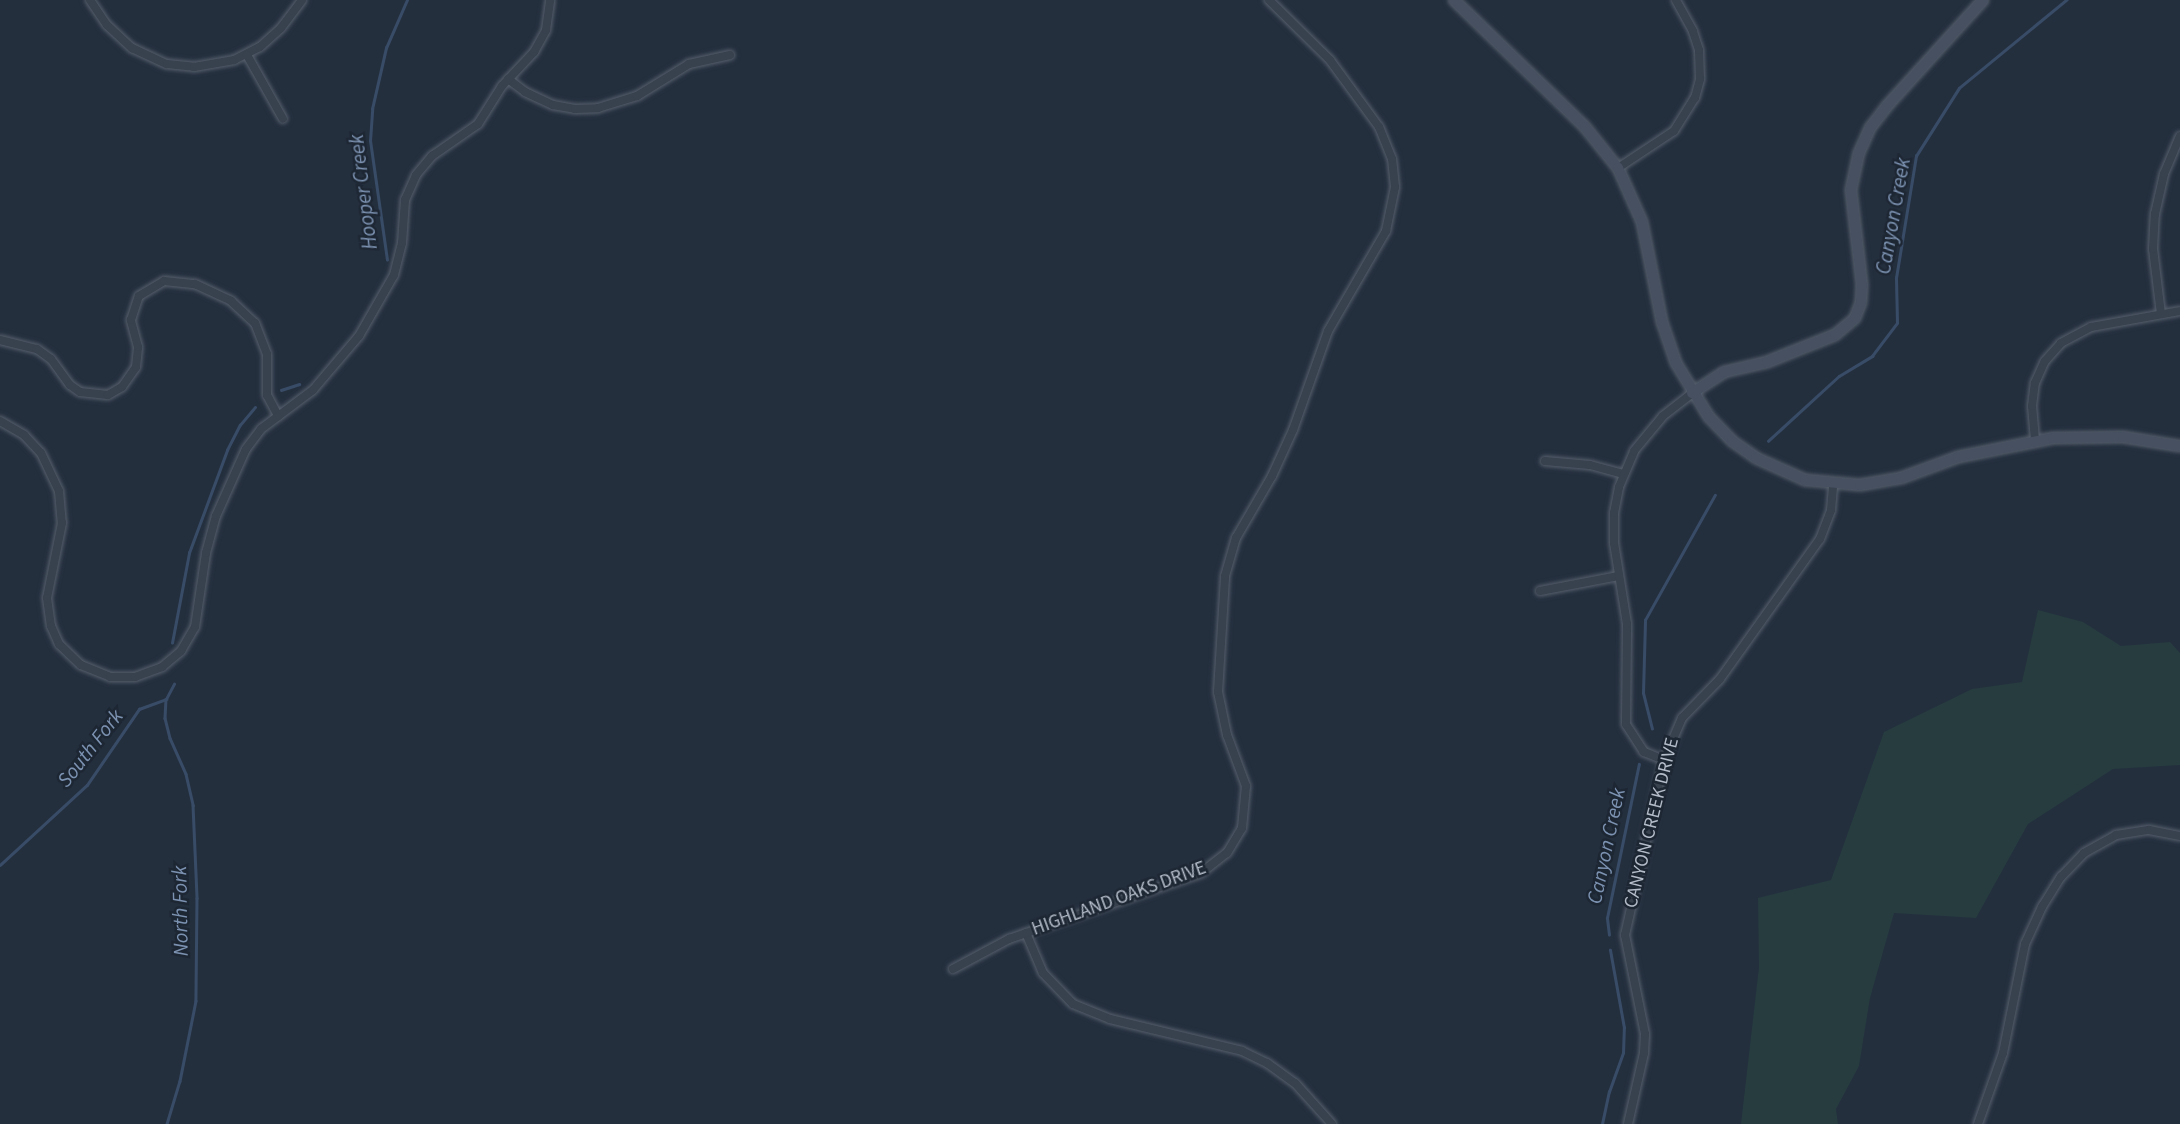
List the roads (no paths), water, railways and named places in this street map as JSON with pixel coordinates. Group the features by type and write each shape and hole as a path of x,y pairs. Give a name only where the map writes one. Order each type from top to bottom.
{"main road":[{"path":"1454,0 1585,127 1618,168 1636,205 1648,240 1670,348 1692,393 1720,429 1756,458 1793,476 1833,485 1888,482 1958,457 2035,440 2098,436 2180,446"},
{"path":"1692,393 1724,372 1767,362 1835,335 1855,318 1862,293 1851,190 1859,153 1882,111 1983,0"}],"street":[{"path":"90,0 115,34 155,60 194,67 222,64 247,55 272,38 302,0"},
{"path":"0,421 24,435 41,453 59,491 62,523 47,598 54,635 66,652 89,670 126,678 162,667 187,643 197,619 206,553 221,502 246,449 261,429 305,397 349,349 378,306 397,265 405,200 416,175 432,156 472,130 508,79 543,38 550,0"},
{"name":"HIGHLAND OAKS DRIVE","path":"953,970 980,952 1026,933 1208,870 1233,845 1245,819 1244,779 1227,735 1219,692 1226,569 1236,538 1272,476 1293,430 1328,331 1386,231 1395,187 1392,159 1379,128 1318,45 1269,0"},
{"path":"1618,168 1674,131 1695,98 1700,79 1699,50 1693,31 1676,0"},
{"path":"247,55 284,119"},
{"path":"508,79 524,92 553,104 575,109 598,108 637,96 689,64 730,55"},
{"path":"2161,314 2153,249 2155,214 2164,174 2180,136"},
{"path":"0,340 37,349 51,359 70,385 80,392 108,395 122,387 136,367 138,347 131,320 139,296 163,281 195,284 231,301 255,323 267,354 267,395 278,416"},
{"path":"2035,440 2033,395 2040,372 2053,351 2070,337 2091,327 2180,311"},
{"path":"1664,760 1644,752 1626,724 1627,624 1613,528 1616,500 1623,474 1647,433 1692,393"},
{"path":"1545,461 1590,465 1623,474"},
{"name":"CANYON CREEK DRIVE","path":"1628,1124 1644,1053 1645,1034 1625,935 1664,760 1682,718 1720,678 1820,539 1831,510 1833,485"},
{"path":"1540,591 1619,576"},
{"path":"1978,1124 2003,1053 2025,944 2055,886 2074,862 2105,839 2139,830 2180,836"},
{"path":"1026,933 1043,973 1073,1004 1110,1019 1242,1051 1267,1063 1296,1083 1332,1124"}],"waterway":[{"name":"Hooper Creek","path":"387,260 370,141 372,109 386,48 407,0"},
{"name":"Canyon Creek","path":"1768,441 1839,376 1872,356 1897,323 1896,278 1916,156 1959,88 2066,0"},
{"name":"Hooper Creek","path":"281,390 299,384"},
{"name":"Hooper Creek","path":"172,643 189,553 227,450 240,425 255,407"},
{"name":"Canyon Creek","path":"1652,729 1643,693 1645,620 1715,495"},
{"name":"South Fork","path":"0,865 87,785 139,709 166,699 174,684"},
{"name":"North Fork","path":"166,699 165,718 170,738 186,774 193,805 197,898 196,1001 180,1081 167,1124"},
{"name":"Canyon Creek","path":"1609,935 1607,918 1639,764"},
{"name":"Canyon Creek","path":"1602,1124 1609,1092 1623,1053 1624,1028 1610,950"}]}
